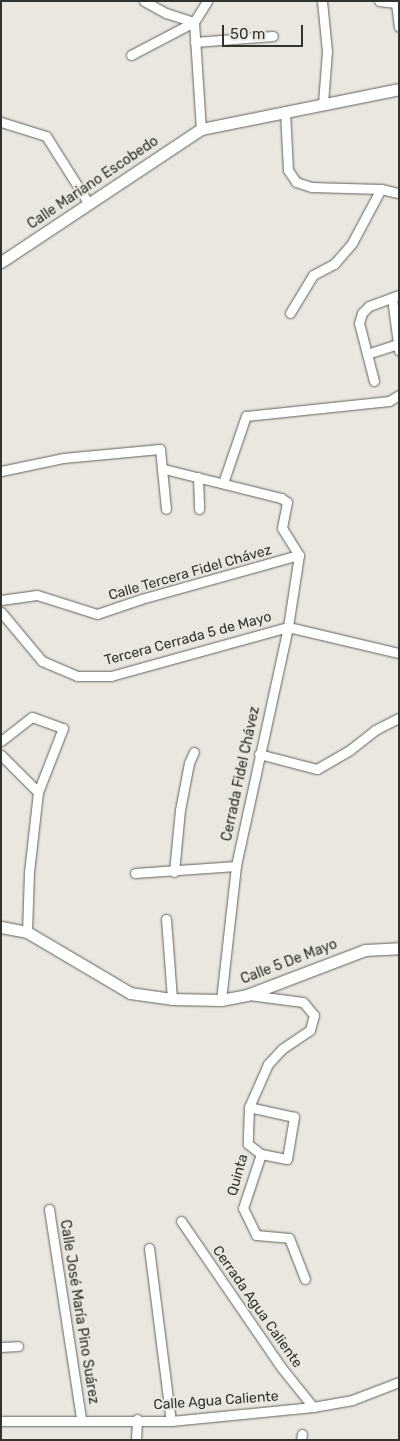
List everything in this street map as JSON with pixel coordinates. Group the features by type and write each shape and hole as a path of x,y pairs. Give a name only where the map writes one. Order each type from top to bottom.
{"street":[{"path":"144,1 166,13 194,22"},
{"path":"131,55 194,22 207,1"},
{"path":"322,1 327,51 323,103"},
{"path":"378,1 396,3 399,27"},
{"path":"194,22 201,129"},
{"path":"195,42 273,36"},
{"name":"Calle Mariano Escobedo","path":"1,262 201,129 399,89"},
{"path":"285,112 288,170 296,182 311,188 381,189 399,193"},
{"path":"1,122 46,136 89,204"},
{"path":"290,313 314,275 334,264 352,243 381,189"},
{"path":"367,354 398,348 395,296 368,306 362,313 359,323 367,354 374,381"},
{"path":"223,483 246,416 389,401 399,395"},
{"path":"1,471 63,458 139,449 160,449 164,470 166,509"},
{"path":"164,470 223,483 287,502 282,528 299,555"},
{"path":"198,477 199,509"},
{"name":"Calle Tercera Fidel Chávez","path":"1,600 36,594 98,614 141,599 299,555"},
{"name":"Cerrada Fidel Chávez","path":"221,1000 236,866 288,627 299,555"},
{"name":"Tercera Cerrada 5 de Mayo","path":"1,612 42,661 77,676 111,676 288,627"},
{"path":"288,627 399,653"},
{"path":"1,741 32,717 64,728 38,792 29,872 27,932 1,927"},
{"path":"259,754 317,769 351,749 375,730 399,718"},
{"path":"174,872 180,810 189,763 194,752"},
{"path":"1,755 38,792"},
{"path":"135,873 174,872 236,866"},
{"path":"166,919 172,999"},
{"name":"Calle 5 De Mayo","path":"27,932 130,993 172,999 221,1000 246,995 365,950 399,948"},
{"path":"246,995 303,1002 314,1015 310,1030 282,1049 268,1064 249,1107 294,1117 287,1159 261,1154"},
{"name":"Quinta","path":"249,1107 248,1144 261,1154 242,1208 256,1235 289,1238 305,1279"},
{"name":"Calle José María Pino Suárez","path":"49,1209 81,1419"},
{"name":"Cerrada Agua Caliente","path":"181,1221 281,1367 313,1407"},
{"path":"149,1248 171,1421"},
{"path":"1,1347 18,1346"},
{"name":"Calle Agua Caliente","path":"1,1420 137,1419 171,1421 313,1407 352,1400 399,1382"},
{"path":"136,1440 137,1419"}]}
